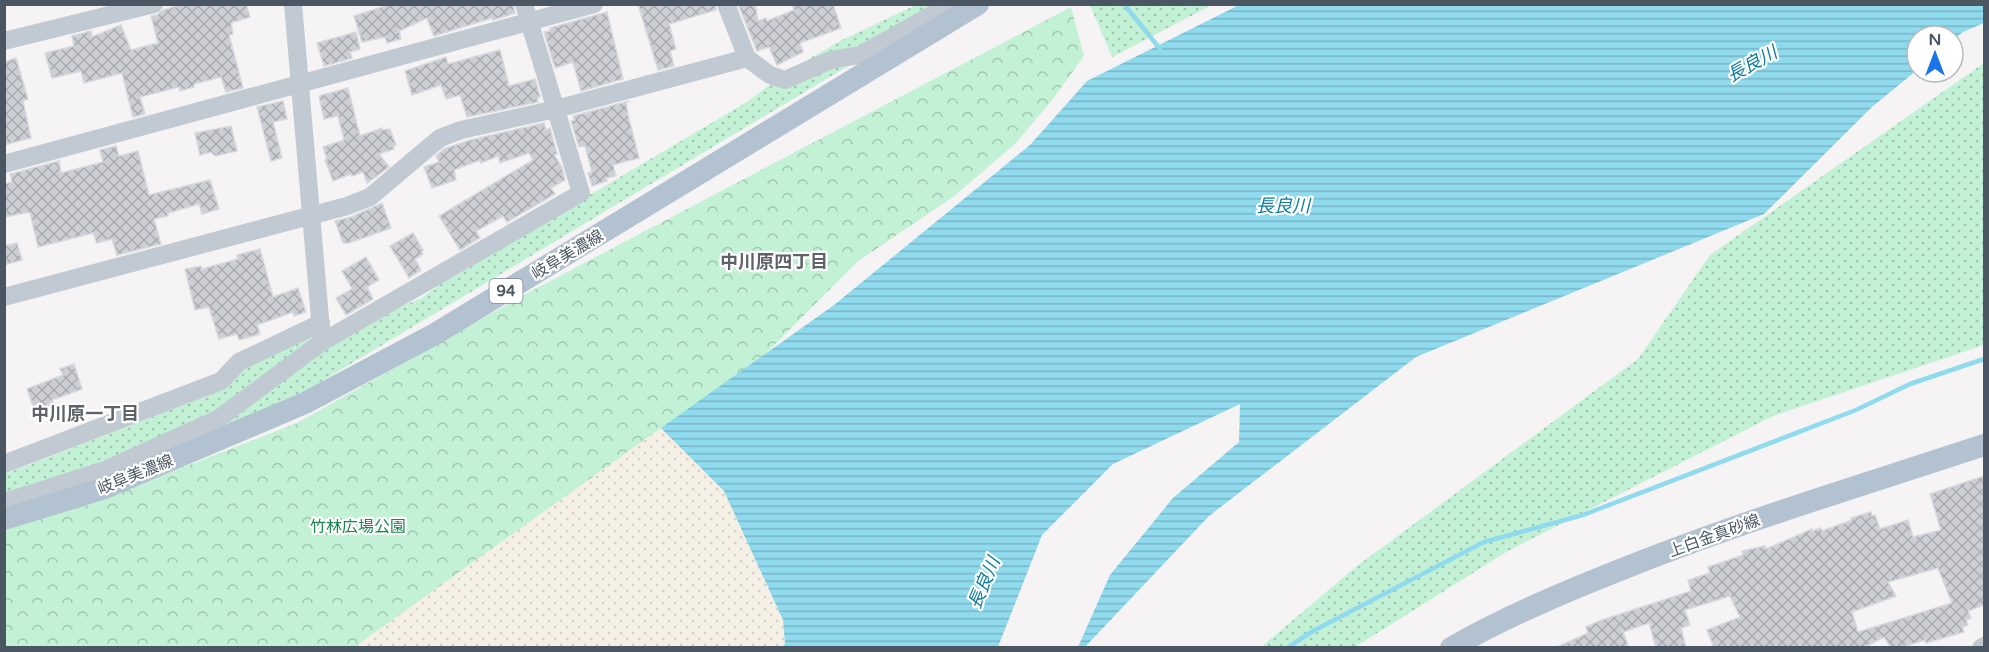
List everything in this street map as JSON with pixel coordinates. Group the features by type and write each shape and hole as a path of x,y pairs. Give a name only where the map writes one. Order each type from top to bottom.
{"main road":[{"name":"岐阜美濃線","path":"4,519 105,488 305,403 345,382 435,334 978,4"},
{"name":"上白金真砂線","path":"1451,648 1483,629 1551,597 1673,549 1984,445"}],"street":[{"path":"4,41 154,4"},
{"path":"293,4 322,342"},
{"path":"4,164 300,83 527,13 594,4"},
{"path":"726,4 747,58 770,75 785,80 831,60 860,55 935,14 969,4"},
{"path":"4,502 105,470 218,419 322,342 581,193 527,13"},
{"path":"4,297 347,206 370,196 440,138 462,130 556,109 747,58"},
{"path":"4,464 221,381 239,362 321,323"}],"green space":[{"path":"916,5 950,5 302,393 103,478 5,509 5,474 199,399 241,371 327,327 349,337 384,314 422,298 444,281 747,102 786,72 842,40"},
{"path":"1090,5 1212,5 1112,57"},
{"name":"竹林広場公園","path":"1071,7 1084,56 1053,99 1015,144 953,197 857,262 675,445 400,647 5,648 5,528 99,500 297,423 533,290"},
{"path":"1984,63 1984,345 1773,416 1508,551 1355,647 1261,647 1357,566 1638,359 1710,255 1954,84 1965,84 1965,76"}],"sand":[{"path":"661,428 724,491 783,620 785,643 783,648 353,648"}],"water":[{"name":"長良川","path":"1984,4 1984,23 1965,31 1965,24 1905,24 1905,80 1872,107 1764,214 1416,357 1209,516 1085,647 1078,647 1110,575 1173,498 1239,442 1240,404 1113,464 1042,535 998,647 783,647 785,643 783,620 724,491 661,428 834,305 1030,145 1087,81 1239,5"}],"building":[{"path":"184,4 246,4 250,17 231,23 233,34 229,35 243,88 226,92 221,77 194,84 194,87 180,91 179,87 140,97 145,114 133,117 122,73 84,83 81,71 52,78 45,53 74,46 72,36 91,31 92,37 121,25 131,50 158,43 151,16"},
{"path":"391,4 513,4 515,13 434,36 427,18 399,31 401,39 387,43 385,37 362,42 354,16"},
{"path":"638,4 715,4 716,10 669,24 676,49 670,51 674,66 658,70"},
{"path":"738,4 755,4 758,21 766,18 767,21 794,10 792,4 833,4 841,28 800,43 803,52 777,65 769,47 757,51"},
{"path":"607,12 623,79 581,91 573,62 555,68 544,32 550,31 550,28"},
{"path":"356,32 360,49 350,52 352,58 324,66 317,43"},
{"path":"500,50 509,86 535,79 540,96 537,99 538,102 467,117 460,95 446,99 441,85 412,95 405,71 446,57 448,64"},
{"path":"16,58 28,99 23,101 31,138 4,145 4,62"},
{"path":"348,88 360,136 382,128 382,130 390,129 396,145 393,146 394,149 379,154 389,167 367,183 363,172 333,181 325,160 327,159 323,147 344,140 338,116 324,119 319,96"},
{"path":"283,101 287,119 273,122 282,158 271,161 257,107"},
{"path":"629,101 626,102 628,115 639,158 613,165 616,176 606,178 607,181 592,186 588,173 592,172 585,146 579,147 571,121 575,120 573,116"},
{"path":"544,123 546,130 550,128 557,154 554,155 562,167 565,180 551,188 555,194 507,222 503,216 476,231 480,238 460,250 439,216 533,160 529,153 500,163 498,156 481,163 480,160 454,170 456,180 432,188 424,167 439,162 436,156 444,149 470,140"},
{"path":"231,126 237,151 215,156 211,152 200,155 195,133"},
{"path":"116,146 119,156 138,151 149,195 210,180 219,209 202,214 199,204 154,219 161,244 117,255 112,239 97,243 93,233 38,247 30,212 4,217 4,184 12,182 10,174 59,161 61,173 103,162 100,150"},
{"path":"382,203 391,228 343,243 335,221 351,217"},
{"path":"413,233 423,254 415,259 421,270 409,278 390,246"},
{"path":"17,243 22,260 4,265 4,246"},
{"path":"260,249 273,297 298,288 306,312 294,316 293,312 257,325 260,334 239,340 237,334 219,339 209,307 195,310 185,269 201,266 202,269 238,259 237,255"},
{"path":"366,257 379,280 367,287 373,299 346,315 336,298 352,289 342,271"},
{"path":"74,364 82,389 52,400 54,405 35,412 27,389 63,375 60,369"},
{"path":"1984,476 1984,605 1968,611 1971,618 1966,620 1968,625 1962,627 1964,632 1899,648 1891,648 1884,637 1863,648 1714,648 1707,630 1740,617 1730,596 1685,610 1690,625 1681,628 1686,648 1656,648 1649,623 1623,632 1629,648 1555,648 1588,633 1586,627 1602,620 1691,591 1688,580 1710,573 1708,567 1743,555 1742,551 1765,546 1766,549 1812,529 1812,531 1821,528 1822,531 1871,512 1872,516 1875,515 1880,529 1908,520 1913,537 1941,530 1930,494","holes":["1938,568 1952,603 1858,632 1852,612 1896,596 1888,582"]}],"waterway":[{"path":"1124,4 1160,49"},
{"path":"1287,648 1313,631 1484,542 1583,515 1856,410 1910,384 1984,359"}],"district":[{"name":"中川原四丁目","path":"774,262"},
{"name":"中川原一丁目","path":"85,414"}]}
